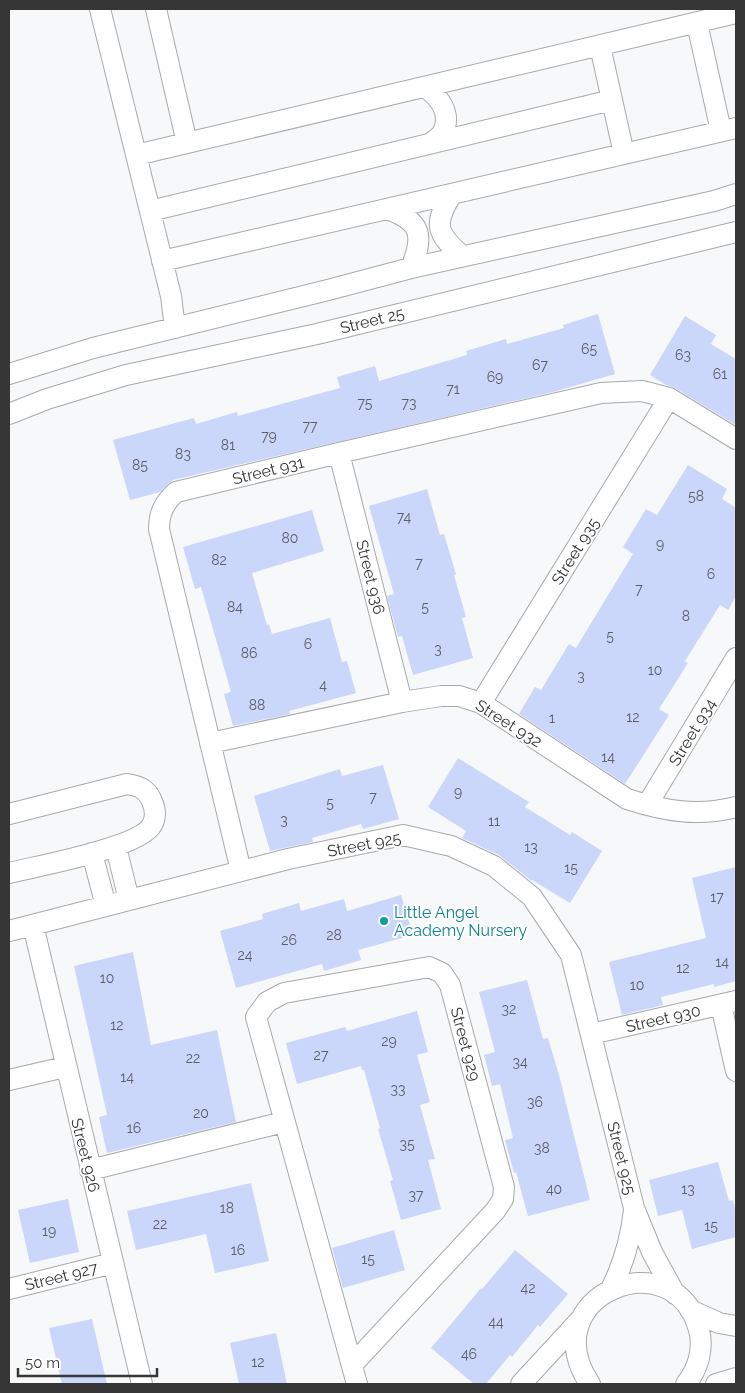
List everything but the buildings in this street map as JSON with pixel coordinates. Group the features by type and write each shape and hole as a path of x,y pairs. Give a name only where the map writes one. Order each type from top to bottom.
{"street":[{"path":"100,9 171,296 175,328"},
{"path":"156,9 187,143"},
{"path":"136,155 736,13"},
{"path":"162,261 728,130 697,23"},
{"path":"600,46 624,154"},
{"path":"425,87 434,93 442,103 446,113 446,124 442,134 431,143"},
{"path":"150,210 612,100"},
{"path":"452,194 438,220 442,235 462,256"},
{"path":"9,374 93,348 411,268 714,201 736,194"},
{"path":"387,209 402,214 418,232 419,246 411,268"},
{"name":"Street 25","path":"9,414 47,399 126,375 317,334 736,232"},
{"name":"Street 931","path":"241,871 159,529 159,518 163,507 176,492 339,452 601,392 642,391 669,398 736,439"},
{"name":"Street 935","path":"481,703 669,398"},
{"name":"Street 936","path":"339,452 402,702"},
{"name":"Street 934","path":"647,805 736,658"},
{"name":"Street 932","path":"210,743 402,702 441,696 459,696 481,703 627,798 647,805 677,811 715,812 736,807"},
{"path":"9,814 126,784 140,786 149,794 154,804 155,814 152,825 139,836 116,847 9,873"},
{"name":"Street 925","path":"9,931 288,859 403,835 451,846 494,866 532,897 571,955 634,1208 652,1252 675,1294"},
{"path":"116,847 129,900"},
{"path":"92,853 106,906"},
{"name":"Street 926","path":"33,925 65,1067 142,1384"},
{"name":"Street 929","path":"352,1365 495,1212 503,1199 504,1187 450,985 442,973 429,967 284,992 267,1002 256,1017 357,1384"},
{"path":"729,1003 736,1070"},
{"name":"Street 930","path":"591,1034 729,1003"},
{"path":"9,1080 65,1067"},
{"path":"90,1170 284,1122"},
{"name":"Street 925","path":"611,1289 626,1255 634,1208"},
{"name":"Street 927","path":"9,1289 113,1263"},
{"path":"590,1384 583,1374 578,1361 576,1347 577,1332 582,1319 589,1307 599,1296 611,1289 622,1285 644,1283 654,1284 675,1294 690,1310 697,1323 700,1336 698,1364 686,1384"},
{"path":"690,1310 719,1322 736,1326"},
{"path":"521,1384 582,1319"},
{"path":"716,1384 736,1378"}],"place":[{"name":"Little Angel Academy Nursery","path":"384,921"}]}
